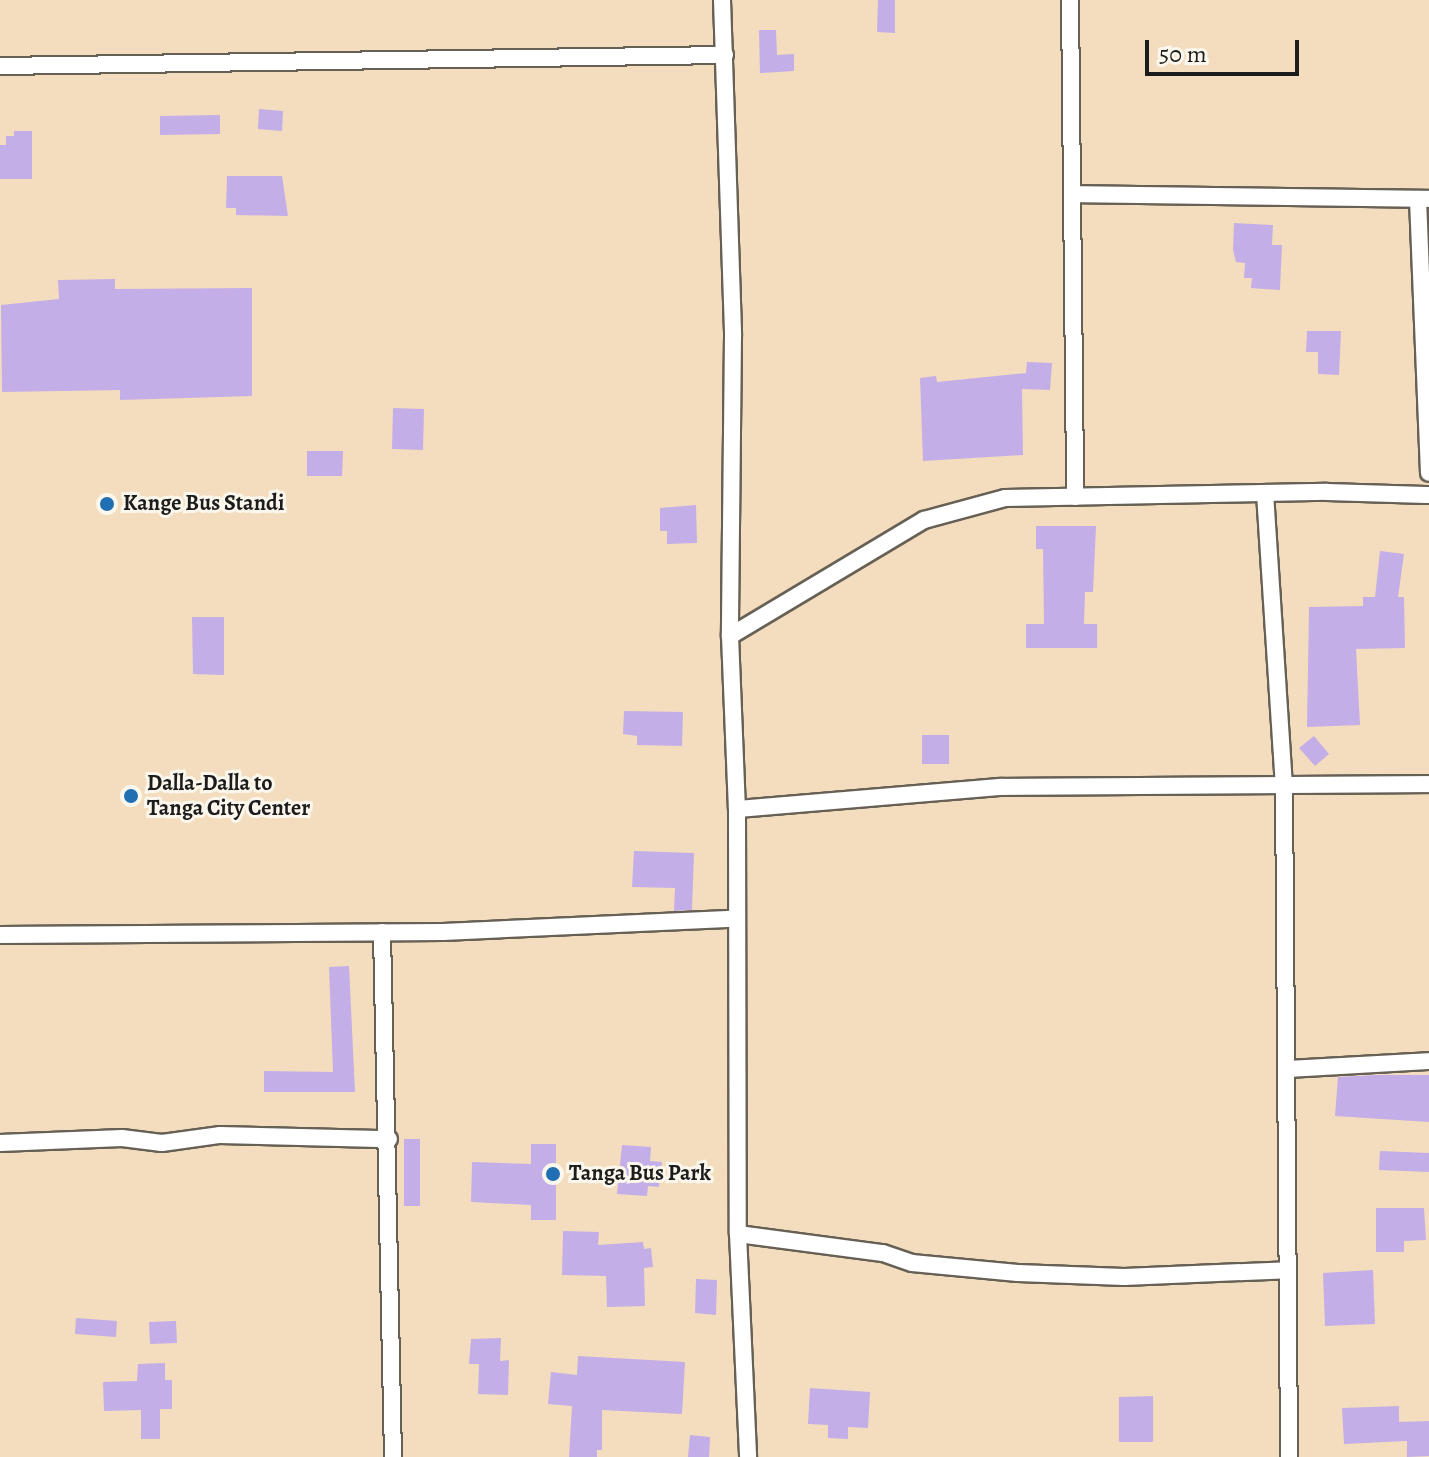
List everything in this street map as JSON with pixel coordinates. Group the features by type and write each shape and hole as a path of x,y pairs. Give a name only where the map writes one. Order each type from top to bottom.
{"street":[{"path":"722,0 733,336 730,636 737,809 733,919 738,1234 748,1457"},
{"path":"1070,0 1075,497"},
{"path":"0,66 725,55"},
{"path":"1073,194 1424,199 1429,473"},
{"path":"730,636 924,520 1005,498 1265,493 1429,495"},
{"path":"1265,493 1284,786 1289,1457"},
{"path":"737,809 1000,787 1429,784"},
{"path":"0,935 382,932 733,919"},
{"path":"382,932 389,1139 393,1457"},
{"path":"1287,1069 1429,1061"},
{"path":"0,1143 122,1138 162,1143 220,1135 389,1139"},
{"path":"738,1234 883,1253 912,1263 1018,1273 1124,1277 1288,1270"}],"building":[{"path":"878,0 895,0 895,33 877,32"},
{"path":"759,30 776,30 777,55 794,54 794,71 760,73"},
{"path":"259,109 283,111 282,131 258,129"},
{"path":"220,115 220,134 160,135 160,116"},
{"path":"14,131 32,131 32,179 0,179 0,145 6,145 6,136 14,136"},
{"path":"227,176 282,176 288,216 236,215 236,208 226,208"},
{"path":"1234,223 1273,225 1272,245 1282,245 1280,290 1251,288 1252,278 1244,278 1245,263 1236,262 1233,250"},
{"path":"115,279 115,289 252,288 252,396 120,400 120,390 2,392 1,305 59,299 58,280"},
{"path":"1307,331 1341,331 1339,375 1318,374 1318,352 1306,352"},
{"path":"1027,362 1052,363 1050,390 1022,389 1023,455 923,461 920,378 936,376 937,382 1026,373"},
{"path":"393,408 424,409 423,450 392,449"},
{"path":"307,451 343,451 342,476 307,476"},
{"path":"696,505 697,543 667,544 667,531 660,531 660,508"},
{"path":"1036,526 1096,526 1093,592 1085,592 1084,624 1097,624 1097,648 1026,648 1026,624 1044,624 1043,549 1036,549"},
{"path":"1380,551 1404,554 1398,597 1404,597 1405,648 1356,649 1360,725 1307,727 1309,607 1363,606 1363,597 1375,597"},
{"path":"192,617 224,617 224,675 193,674"},
{"path":"624,711 683,712 682,746 637,745 637,736 623,734"},
{"path":"922,735 949,735 949,764 922,764"},
{"path":"1314,736 1329,754 1315,766 1299,748"},
{"path":"634,851 694,853 692,910 674,911 675,888 632,887"},
{"path":"349,966 355,1092 264,1092 264,1071 333,1072 329,967"},
{"path":"1429,1075 1429,1122 1335,1116 1338,1077"},
{"path":"404,1139 420,1139 420,1206 404,1206"},
{"path":"531,1144 556,1144 556,1220 531,1220 531,1205 471,1202 472,1162 531,1164"},
{"path":"622,1145 651,1147 650,1161 662,1162 659,1187 648,1186 647,1196 617,1194"},
{"path":"1380,1151 1429,1153 1429,1172 1379,1170"},
{"path":"1376,1208 1424,1208 1426,1240 1404,1241 1404,1252 1376,1252"},
{"path":"563,1231 599,1232 598,1245 643,1242 644,1249 651,1248 653,1267 644,1268 645,1306 607,1307 606,1276 562,1275"},
{"path":"1373,1270 1375,1324 1325,1326 1323,1273"},
{"path":"696,1279 717,1280 716,1315 695,1313"},
{"path":"76,1318 117,1321 116,1337 75,1334"},
{"path":"176,1321 177,1343 150,1344 149,1322"},
{"path":"501,1338 500,1361 509,1360 508,1395 478,1394 479,1364 469,1364 471,1339"},
{"path":"578,1356 685,1362 682,1414 602,1410 602,1450 597,1450 597,1457 569,1457 572,1406 548,1404 551,1372 577,1375"},
{"path":"165,1363 165,1380 172,1380 172,1409 160,1409 160,1439 141,1439 141,1410 104,1411 103,1382 137,1381 138,1364"},
{"path":"810,1388 870,1392 868,1428 848,1427 848,1439 828,1438 828,1425 808,1424"},
{"path":"1153,1396 1153,1442 1119,1442 1119,1397"},
{"path":"1399,1406 1399,1422 1429,1421 1429,1456 1407,1457 1407,1441 1344,1444 1342,1408"},
{"path":"690,1435 710,1437 709,1457 688,1457"}],"place":[{"name":"Kange Bus Standi","path":"107,504"},
{"name":"Dalla-Dalla to Tanga City Center","path":"131,796"},
{"name":"Tanga Bus Park","path":"553,1174"}]}
